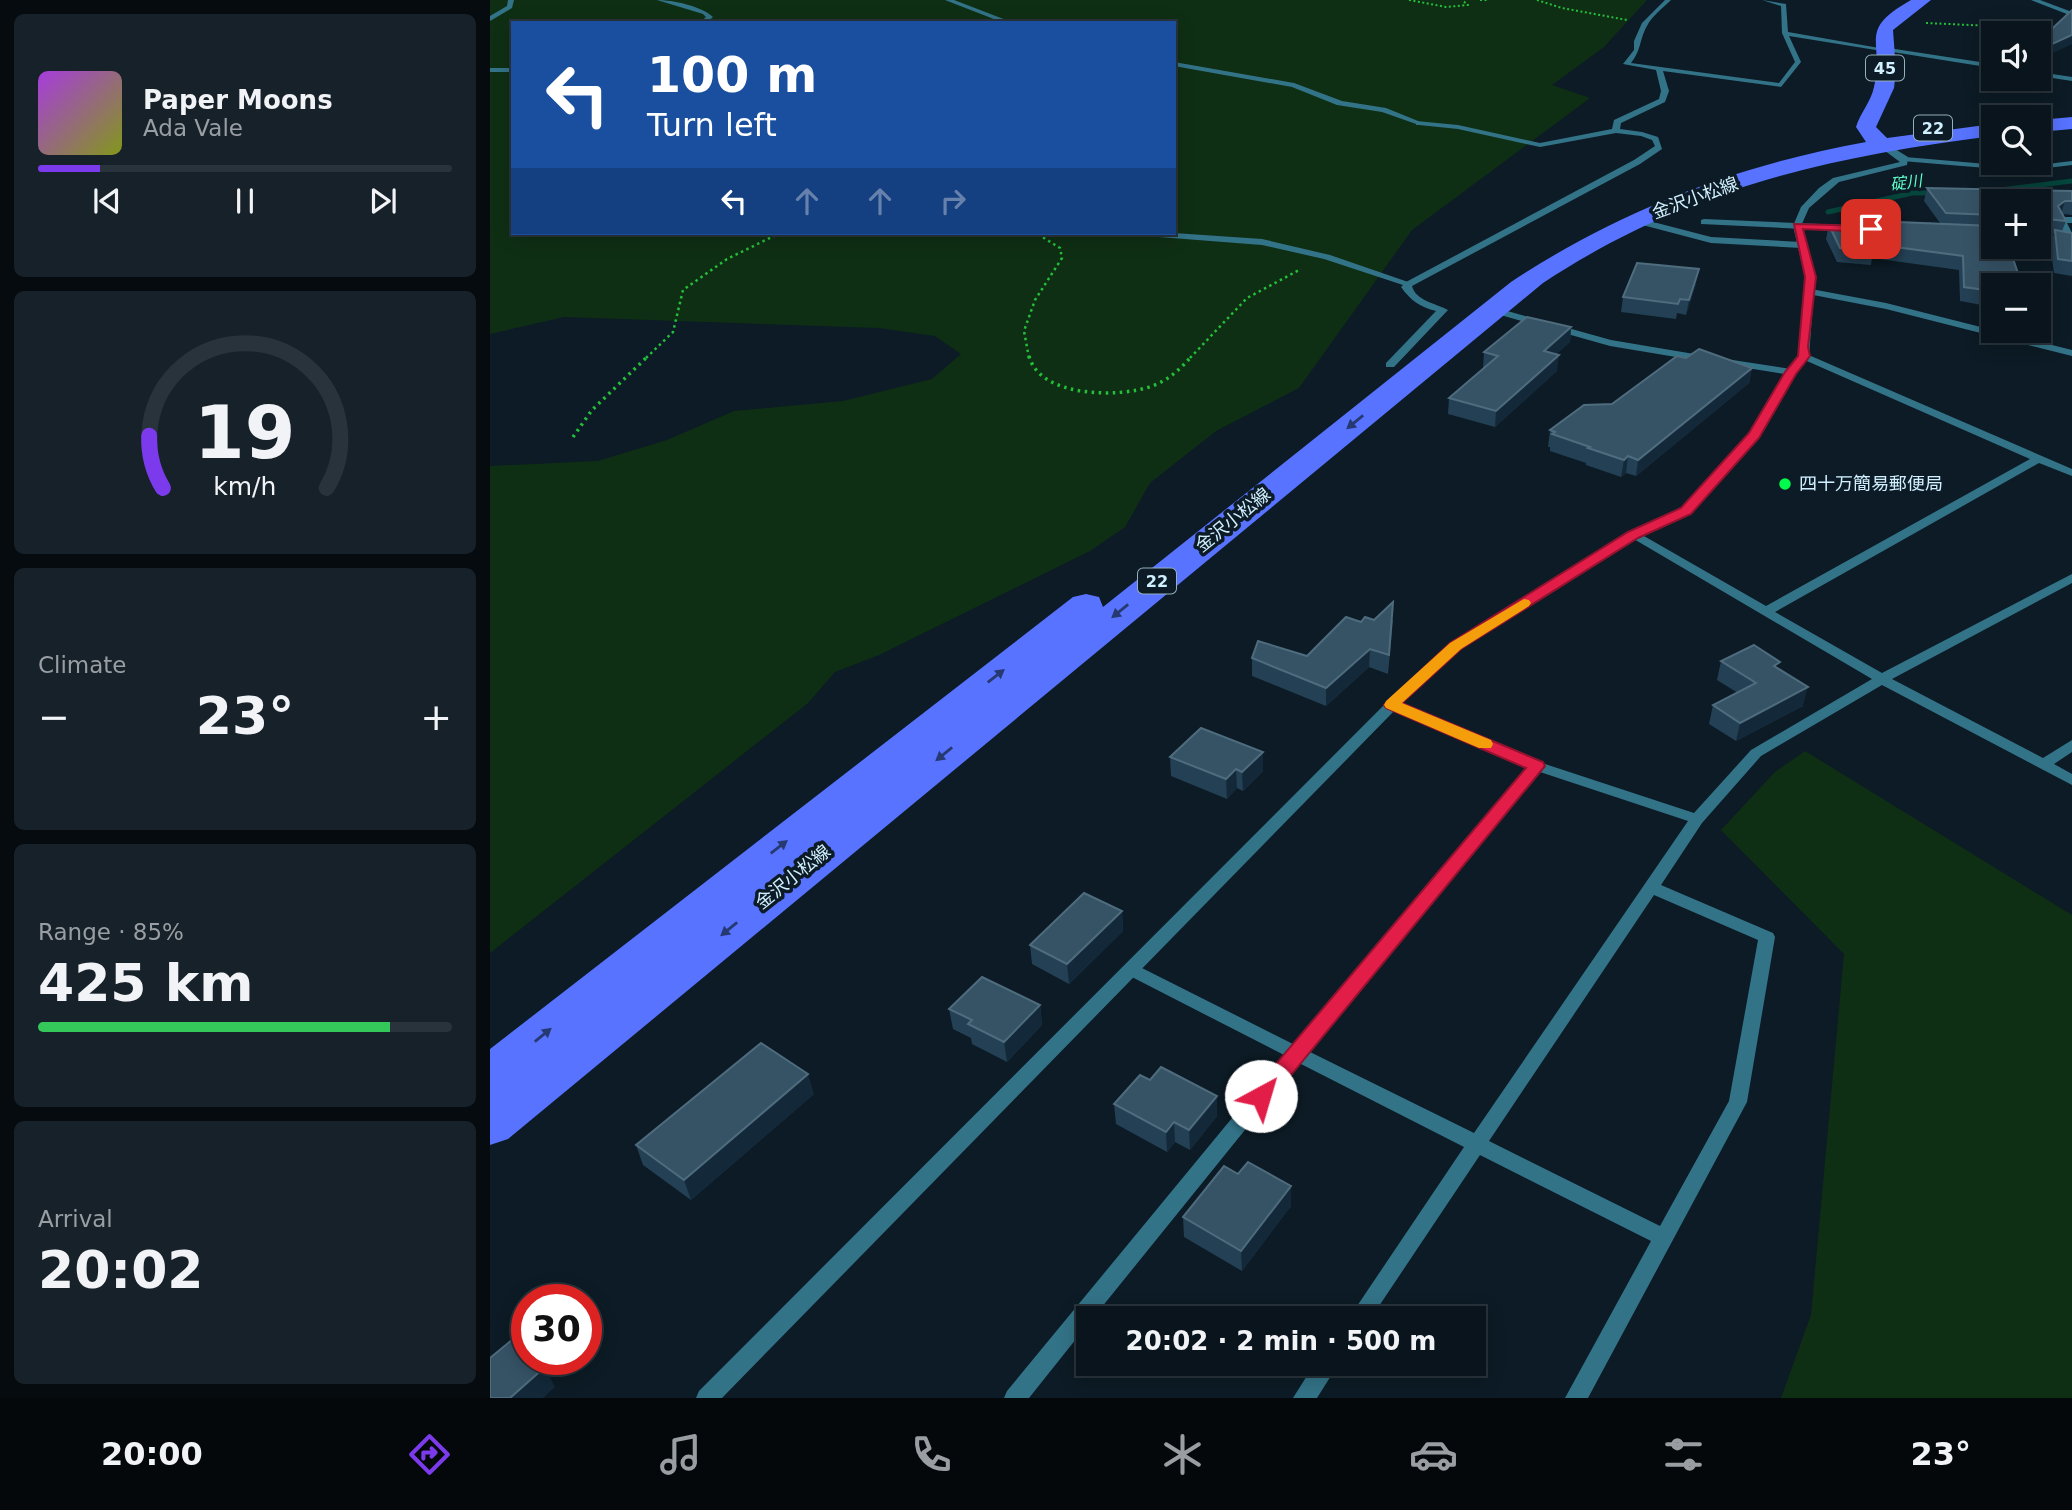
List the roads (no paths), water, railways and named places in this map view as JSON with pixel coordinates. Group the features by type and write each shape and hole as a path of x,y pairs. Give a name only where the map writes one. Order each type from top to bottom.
{"main road":[{"name":"45","path":"1887,147 1866,127 1883,91 1886,77 1882,49 1885,25 1923,0"},
{"path":"2051,116 2072,115"},
{"path":"2051,124 2072,123"},
{"name":"金沢小松線","path":"490,1124 1493,310 1555,264 1634,220 1732,184 1981,124"},
{"name":"金沢小松線","path":"490,1077 1498,281 1572,236 1613,215 1744,168 1981,132"}],"street":[{"path":"490,19 510,7 511,0"},
{"path":"660,0 705,13 710,17 705,21"},
{"path":"948,0 1006,21"},
{"path":"1668,0 1645,23 1637,41 1637,50 1626,64 1781,85 1798,62 1785,33 1784,5 1765,0"},
{"path":"2034,0 2072,14"},
{"path":"2046,0 2059,1"},
{"path":"1785,33 1981,64"},
{"path":"1176,64 1294,85 1340,103 1383,110 1419,123 1458,127 1540,145 1560,144 1592,134 1616,131 1642,134 1655,139 1659,147 1637,162 1409,284 1406,288 1413,298 1423,305 1443,310 1390,365"},
{"path":"1616,131 1617,122 1662,100 1665,91 1659,69"},
{"path":"490,71 511,71"},
{"path":"2051,76 2072,79"},
{"path":"1887,147 2022,169 2072,163"},
{"path":"707,1398 1392,705 1455,646 1633,535 1686,511 1754,435 1791,372 1804,356 1811,292 1808,262 1797,226 1805,207 1829,184 1846,177 1901,165 1887,147"},
{"path":"1634,220 1711,240 1801,245"},
{"path":"2072,220 2061,220 2072,242"},
{"path":"1704,222 1850,228"},
{"path":"1172,235 1262,242 1327,257 1409,284"},
{"path":"2051,239 2072,242"},
{"path":"1811,292 1886,306 2072,353"},
{"path":"1493,310 1610,343 1791,372"},
{"path":"1804,356 2072,473"},
{"path":"1767,611 2039,458"},
{"path":"1633,535 1882,679 2072,780"},
{"path":"1367,1306 1698,819 1756,753 1882,679 2072,578"},
{"path":"1392,705 1537,766 1698,819"},
{"path":"2045,764 2072,745"},
{"path":"1014,1398 1296,1053 1537,766"},
{"path":"1576,1398 1738,1102 1767,937 1651,887"},
{"path":"1132,970 1662,1237"},
{"path":"1304,1398 1319,1376"}],"waterway":[{"name":"碇川","path":"2008,189 2072,181"},
{"name":"碇川","path":"1828,212 1912,193 1936,193"}],"place":[{"name":"四十万簡易郵便局","path":"1785,484"}]}
